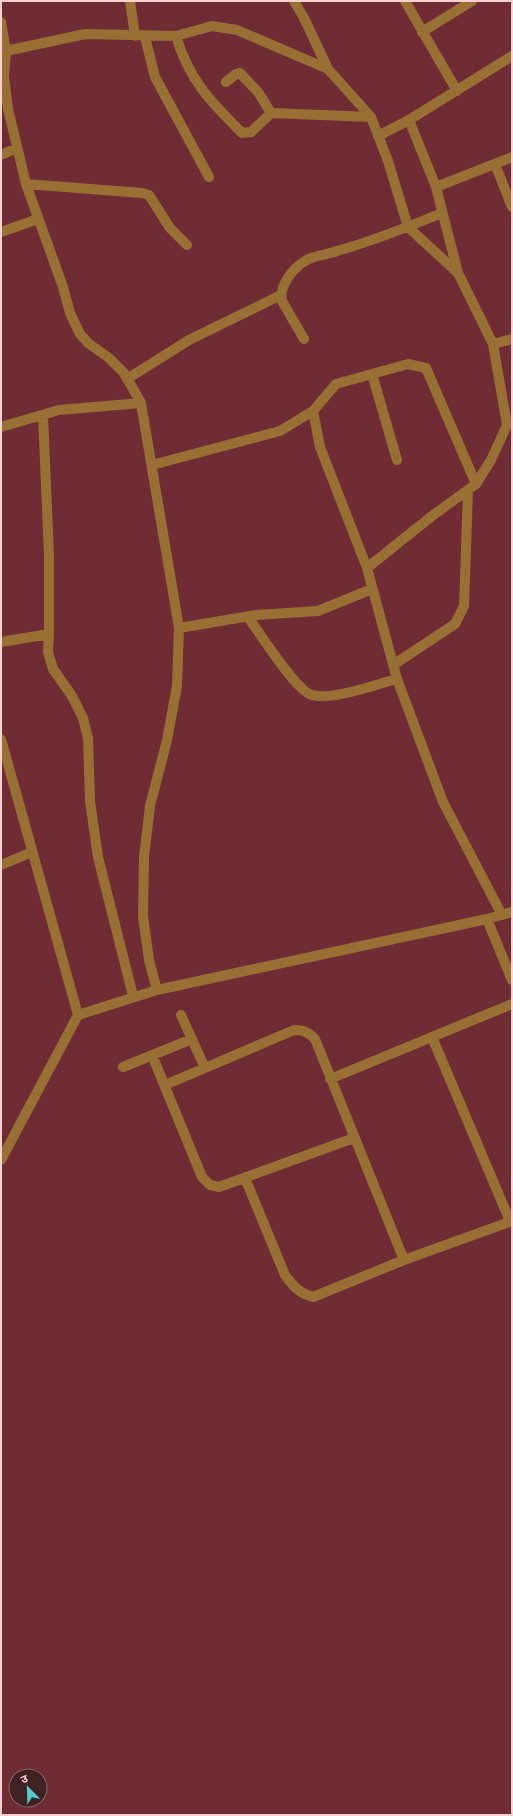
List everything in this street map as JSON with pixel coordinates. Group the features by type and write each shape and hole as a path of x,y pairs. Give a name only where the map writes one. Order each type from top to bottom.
{"street":[{"path":"130,1 140,36 155,77 209,176"},
{"path":"294,1 304,18 328,69 371,117 388,161 408,227 458,273"},
{"path":"405,1 457,91"},
{"path":"422,32 472,1"},
{"path":"1,22 6,51 5,95 17,148 26,184 63,287 70,313 80,334 88,343 109,358 127,379 141,403 179,628 177,686 150,806 144,857 143,916 149,960 157,990"},
{"path":"6,51 86,34 176,36 212,26 236,30 328,69"},
{"path":"176,36 181,55 200,88 242,134 251,132 271,113 371,117"},
{"path":"378,136 409,120 512,56"},
{"path":"226,82 236,74 240,73 258,92 271,113"},
{"path":"367,568 432,516 476,484 509,428 493,344 458,273 436,187 409,120"},
{"path":"1,154 17,148"},
{"path":"436,187 512,157"},
{"path":"495,164 512,208"},
{"path":"26,184 142,193 148,195 170,228 187,245"},
{"path":"304,339 282,301 281,295 282,288 295,268 306,260 337,252 408,227 442,213"},
{"path":"1,232 38,219"},
{"path":"127,379 189,340 281,295"},
{"path":"493,344 512,340"},
{"path":"152,465 280,430 313,411 336,384 408,364 426,368 476,484"},
{"path":"372,374 397,460"},
{"path":"1,427 43,416 59,410 141,403"},
{"path":"313,411 320,447 367,568 396,678 442,802 502,915"},
{"path":"43,416 46,477 49,634 48,652 53,669 72,696 83,718 86,732 90,801 98,857 133,996"},
{"path":"393,665 449,628 460,616 464,606 468,491"},
{"path":"179,628 248,617 318,611 372,589"},
{"path":"248,617 299,686 311,695 329,696 396,678"},
{"path":"1,642 49,634"},
{"path":"2,745 78,1015"},
{"path":"1,865 32,852"},
{"path":"2,1156 78,1015 133,996 157,990 487,919 512,912"},
{"path":"487,919 512,980"},
{"path":"330,1079 512,1004"},
{"path":"181,1014 205,1068"},
{"path":"165,1085 294,1030 303,1030 315,1039 404,1260"},
{"path":"245,1178 285,1275 303,1294 313,1297 404,1260 511,1221 432,1037"},
{"path":"123,1066 192,1038"},
{"path":"152,1055 202,1177 210,1185 219,1187 354,1138"}]}
